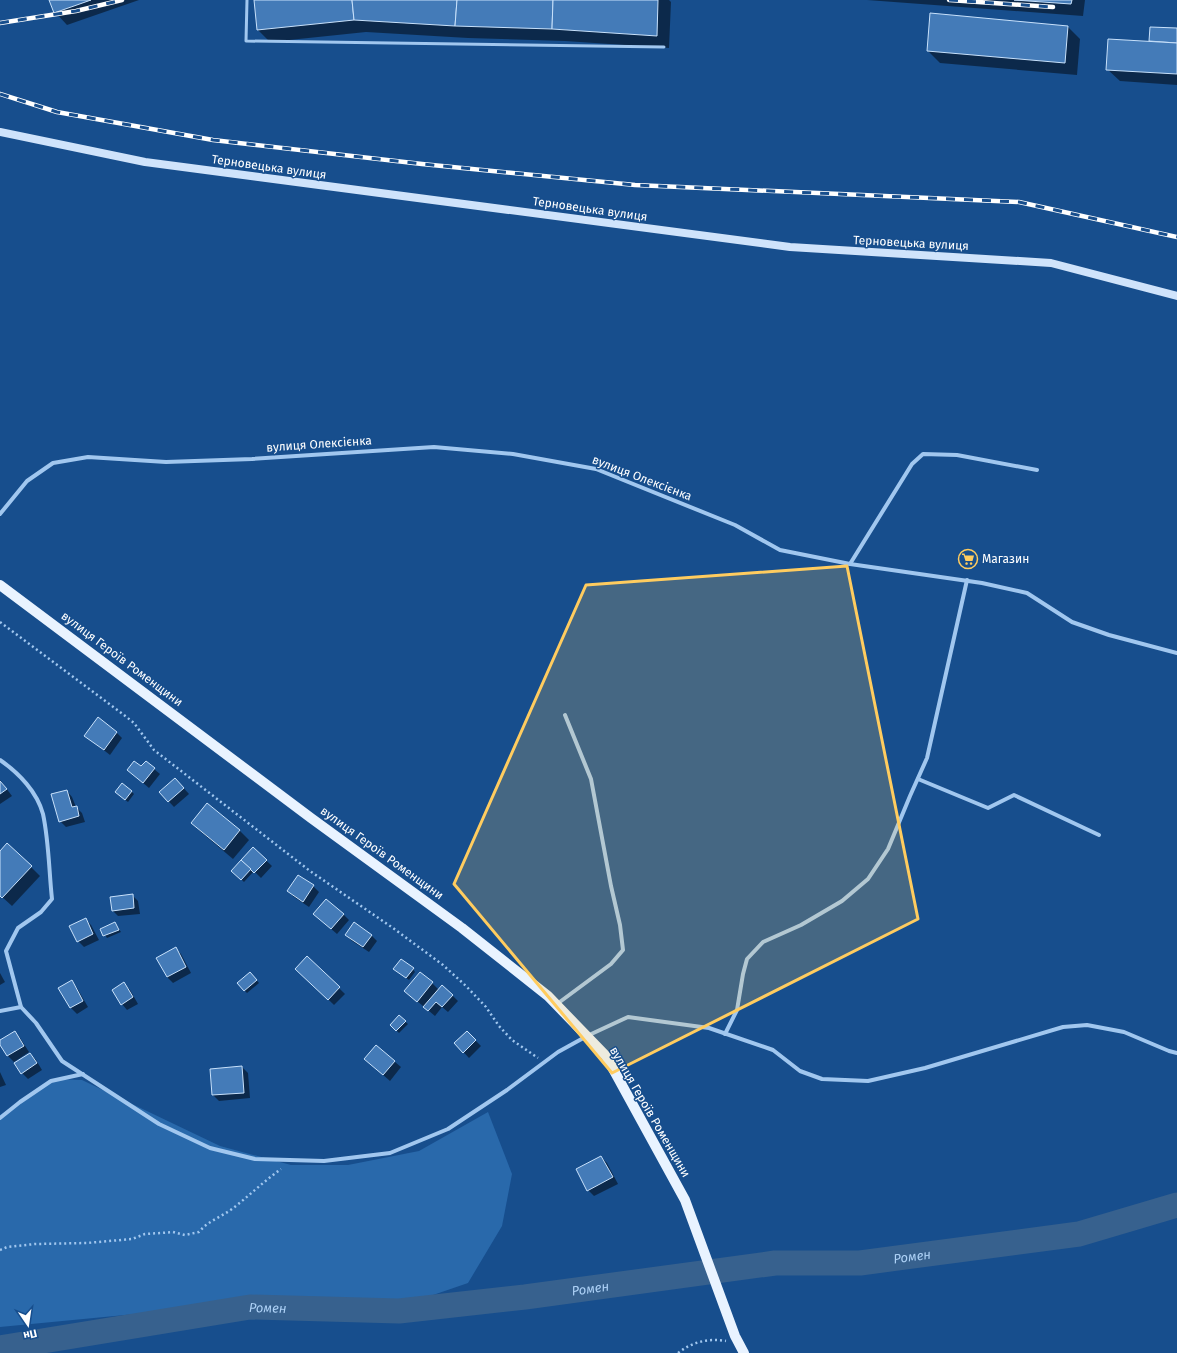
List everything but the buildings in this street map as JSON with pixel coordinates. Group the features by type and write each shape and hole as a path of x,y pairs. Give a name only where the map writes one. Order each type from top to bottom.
{"main road":[{"name":"Терновецька вулиця","path":"0,132 145,162 790,247 1051,263 1177,296"},
{"name":"вулиця Героїв Роменщини","path":"0,585 311,818 462,928 556,1004 606,1056 685,1200 735,1336 743,1351"}],"street":[{"name":"вулиця Олексієнка","path":"0,514 27,481 53,463 88,457 166,462 252,459 434,447 513,454 596,468 735,525 780,550 850,564 967,580 1027,593 1072,622 1177,653"},
{"path":"850,564 912,464 923,454 957,455 1038,470"},
{"path":"725,1034 737,1010 747,959 763,942 801,925 842,901 868,879 888,849 927,758 967,580"},
{"path":"556,1004 611,964 623,950 620,925 611,886 591,779 564,715"},
{"path":"0,760 14,770 32,792 42,813 52,900 41,912 18,928 6,951 21,1007 36,1023 62,1061 158,1124 210,1148 254,1159 324,1161 390,1153 448,1129 507,1090 558,1052 586,1036 628,1016 709,1028 773,1050 800,1071 822,1079 868,1080 925,1068 1063,1027 1086,1025 1124,1032 1169,1051 1177,1052"},
{"path":"918,779 988,808 1014,795 1099,835"},
{"path":"0,1012 21,1007"},
{"path":"0,1118 20,1102 51,1081 83,1074"}],"lane":[{"path":"247,0 246,41 664,47"}],"path":[{"path":"0,622 134,723 154,750 310,870 443,965 486,1007 499,1026 512,1040 543,1062"},
{"path":"0,1250 7,1247 35,1244 87,1243 132,1239 145,1234 173,1232 185,1235 199,1232 203,1227 232,1208 261,1184 294,1160"},
{"path":"678,1353 697,1342 709,1340 726,1341 743,1351"}],"highlighted area":[{"path":"847,566 918,919 612,1073 454,884 586,585"}],"shaded area":[{"path":"53,1079 82,1080 220,1146 291,1165 348,1165 419,1151 488,1112 512,1174 502,1226 468,1283 401,1306 319,1300 257,1298 177,1310 0,1327 0,1115"}],"waterway":[{"name":"Ромен","path":"0,1348 250,1307 399,1311 525,1297 775,1263 860,1263 1079,1234 1177,1205"}],"railway":[{"path":"0,23 76,11 122,0"},
{"path":"949,0 1053,7"},
{"path":"0,94 57,112 213,140 422,164 635,185 1019,202 1177,237"}],"place":[{"name":"Магазин","path":"968,559"}]}
